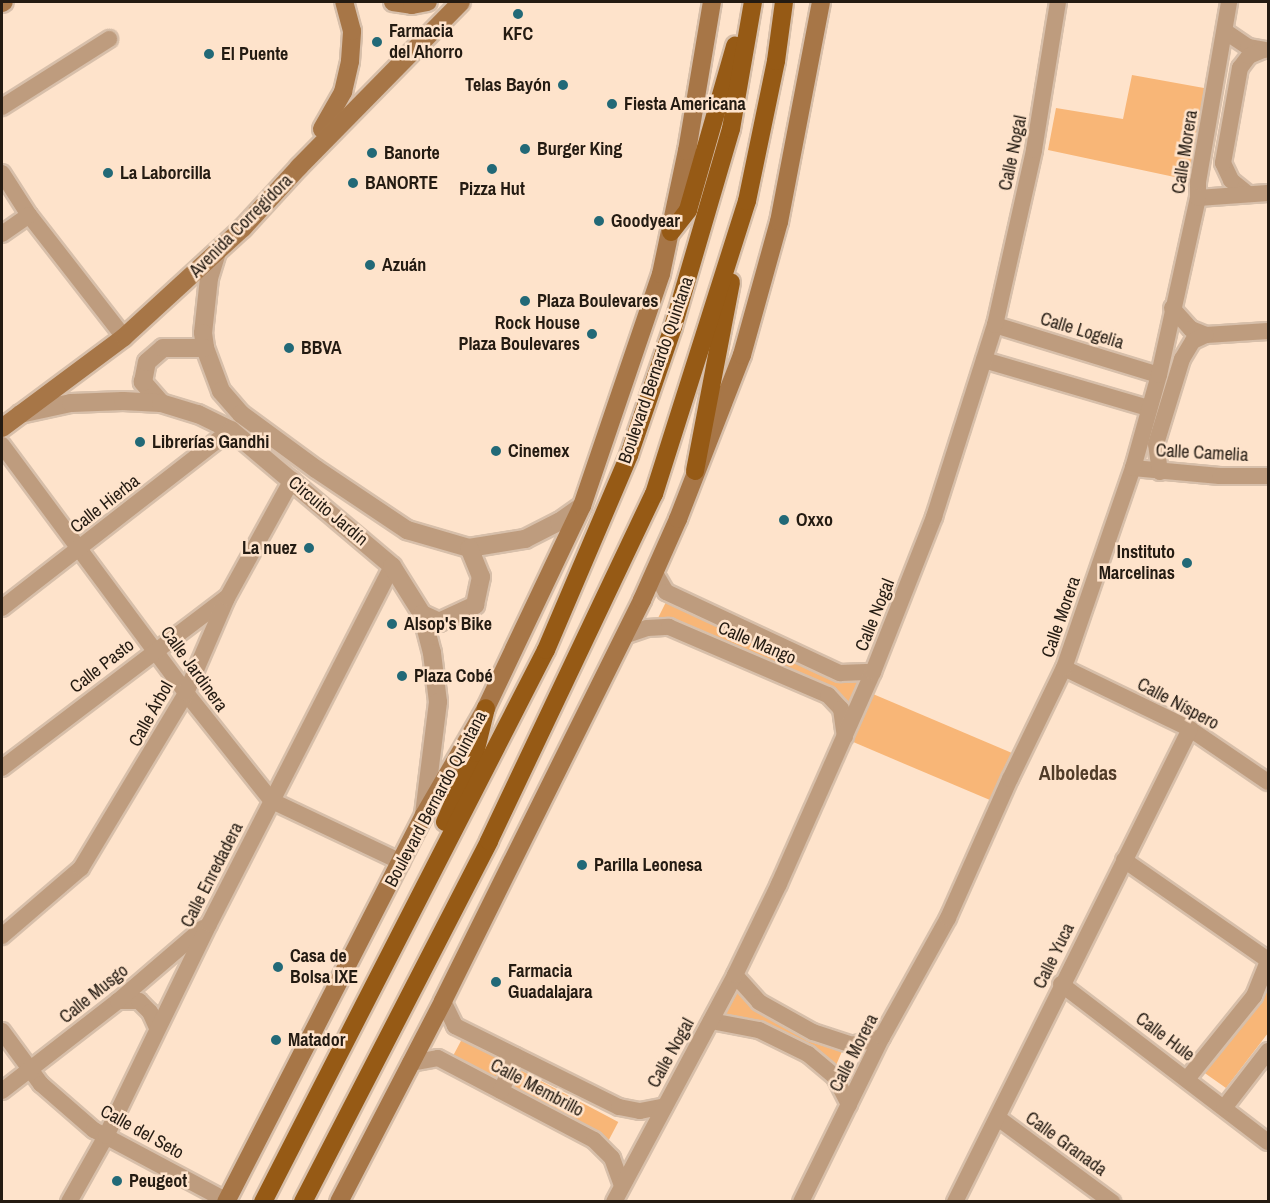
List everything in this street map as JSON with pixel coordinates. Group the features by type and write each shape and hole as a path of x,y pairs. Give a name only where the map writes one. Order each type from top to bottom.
{"main road":[{"path":"322,129 343,92 350,61 352,31 344,2"},
{"path":"393,2 412,5 428,2"},
{"name":"Avenida Corregidora","path":"2,428 124,338 218,252 460,2"},
{"name":"Boulevard Bernardo Quintana","path":"226,1201 424,815 486,708 582,506 656,291 671,232 712,2"},
{"path":"671,232 688,210 748,2"},
{"name":"Boulevard Bernardo Quintana","path":"263,1202 546,650 629,455 673,327 731,129 753,2"},
{"name":"Boulevard Bernardo Quintana","path":"303,1202 489,841 654,494 747,201 776,60 784,2"},
{"path":"339,1202 443,1001 655,573 742,355 779,222 821,2"},
{"path":"695,471 747,201"},
{"path":"435,865 433,850 475,753 486,708"}],"street":[{"name":"Calle Nogal","path":"614,1202 735,975 845,737 934,517 995,325 1034,150 1058,2"},
{"name":"Calle Morera","path":"801,1202 882,1038 948,918 1010,779 1065,668 1133,468 1159,375 1198,198 1198,182 1226,33 1229,2"},
{"path":"1226,33 1248,47 1266,50"},
{"path":"2,107 109,39"},
{"path":"1248,194 1231,180 1223,163 1240,68 1249,56 1266,50"},
{"path":"299,167 322,129"},
{"path":"2,173 29,215 124,338"},
{"path":"1198,198 1269,193"},
{"path":"2,234 29,215"},
{"name":"Circuito Jardín","path":"218,252 209,278 204,311 205,348 221,391 241,414 316,469 407,530 469,548"},
{"path":"1172,308 1191,328 1206,335"},
{"name":"Calle Logelia","path":"995,325 1159,375"},
{"path":"1160,472 1156,444 1182,359 1193,341 1206,335 1269,331"},
{"path":"160,403 143,382 147,362 163,348 205,348"},
{"path":"984,360 1148,408"},
{"name":"Circuito Jardín","path":"20,414 71,403 123,401 160,403 198,414 231,430 392,566 422,614 432,653 438,702 424,815"},
{"name":"Calle Hierba","path":"2,608 231,430"},
{"name":"Calle Jardinera","path":"2,445 81,548 186,693 272,801 400,862"},
{"name":"Calle Camelia","path":"1133,468 1160,472 1269,476"},
{"name":"Calle Árbol","path":"2,936 81,868 186,693 227,598 292,480"},
{"path":"422,614 439,622 475,605 481,578 469,548 525,539 559,522 582,506"},
{"name":"Calle Enredadera","path":"69,1202 106,1136 209,924 392,566"},
{"name":"Calle Mango","path":"655,573 666,592 762,634 840,673 873,672"},
{"name":"Calle Pasto","path":"2,768 227,598"},
{"name":"Calle Mango","path":"624,636 647,628 669,627 828,694 841,709 845,737"},
{"path":"750,661 762,634"},
{"name":"Calle Níspero","path":"1065,668 1190,729 1269,782"},
{"name":"Calle Yuca","path":"955,1202 998,1118 1061,984 1190,729"},
{"name":"Calle Hule","path":"1061,984 1187,1079 1254,996 1269,961 1124,860"},
{"name":"Calle Musgo","path":"2,1090 118,1001 209,924"},
{"path":"735,975 759,1002 813,1032 852,1045 882,1038"},
{"path":"118,1001 139,1001 150,1012 157,1028"},
{"name":"Calle Membrillo","path":"443,1001 455,1026 619,1107 640,1112 665,1106"},
{"path":"711,1021 759,1030 808,1054 835,1077 849,1105"},
{"name":"Calle del Seto","path":"2,1031 41,1084 63,1106 94,1130 226,1201"},
{"path":"1224,1108 1269,1051"},
{"path":"501,1091 516,1056"},
{"name":"Calle Membrillo","path":"410,1063 438,1058 594,1140 612,1158 622,1185"},
{"path":"1187,1079 1269,1142"},
{"name":"Calle Granada","path":"998,1118 1112,1202"}],"shaded area":[{"path":"1132,75 1215,90 1198,182 1048,150 1056,108 1123,119"},
{"path":"667,600 862,679 848,708 655,624"},
{"path":"873,694 1012,753 992,801 853,742"},
{"path":"736,985 843,1049 834,1070 719,1018"},
{"path":"1268,989 1268,1033 1226,1088 1199,1069 1261,1003"},
{"path":"462,1039 618,1122 608,1141 452,1058"}],"place":[{"name":"KFC","path":"518,14"},
{"name":"Farmacia del Ahorro","path":"377,42"},
{"name":"El Puente","path":"209,54"},
{"name":"Telas Bayón","path":"563,85"},
{"name":"Fiesta Americana","path":"612,104"},
{"name":"Burger King","path":"525,149"},
{"name":"Banorte","path":"372,153"},
{"name":"Pizza Hut","path":"492,169"},
{"name":"La Laborcilla","path":"108,173"},
{"name":"BANORTE","path":"353,183"},
{"name":"Goodyear","path":"599,221"},
{"name":"Azuán","path":"370,265"},
{"name":"Plaza Boulevares","path":"525,301"},
{"name":"Rock House Plaza Boulevares","path":"592,334"},
{"name":"BBVA","path":"289,348"},
{"name":"Librerías Gandhi","path":"140,442"},
{"name":"Cinemex","path":"496,451"},
{"name":"Oxxo","path":"784,520"},
{"name":"La nuez","path":"309,548"},
{"name":"Instituto Marcelinas","path":"1187,563"},
{"name":"Alsop's Bike","path":"392,624"},
{"name":"Plaza Cobé","path":"402,676"},
{"name":"Parilla Leonesa","path":"582,865"},
{"name":"Casa de Bolsa IXE","path":"278,967"},
{"name":"Farmacia Guadalajara","path":"496,982"},
{"name":"Matador","path":"276,1040"},
{"name":"Peugeot","path":"117,1181"}],"district":[{"name":"Alboledas","path":"1078,772"}]}
